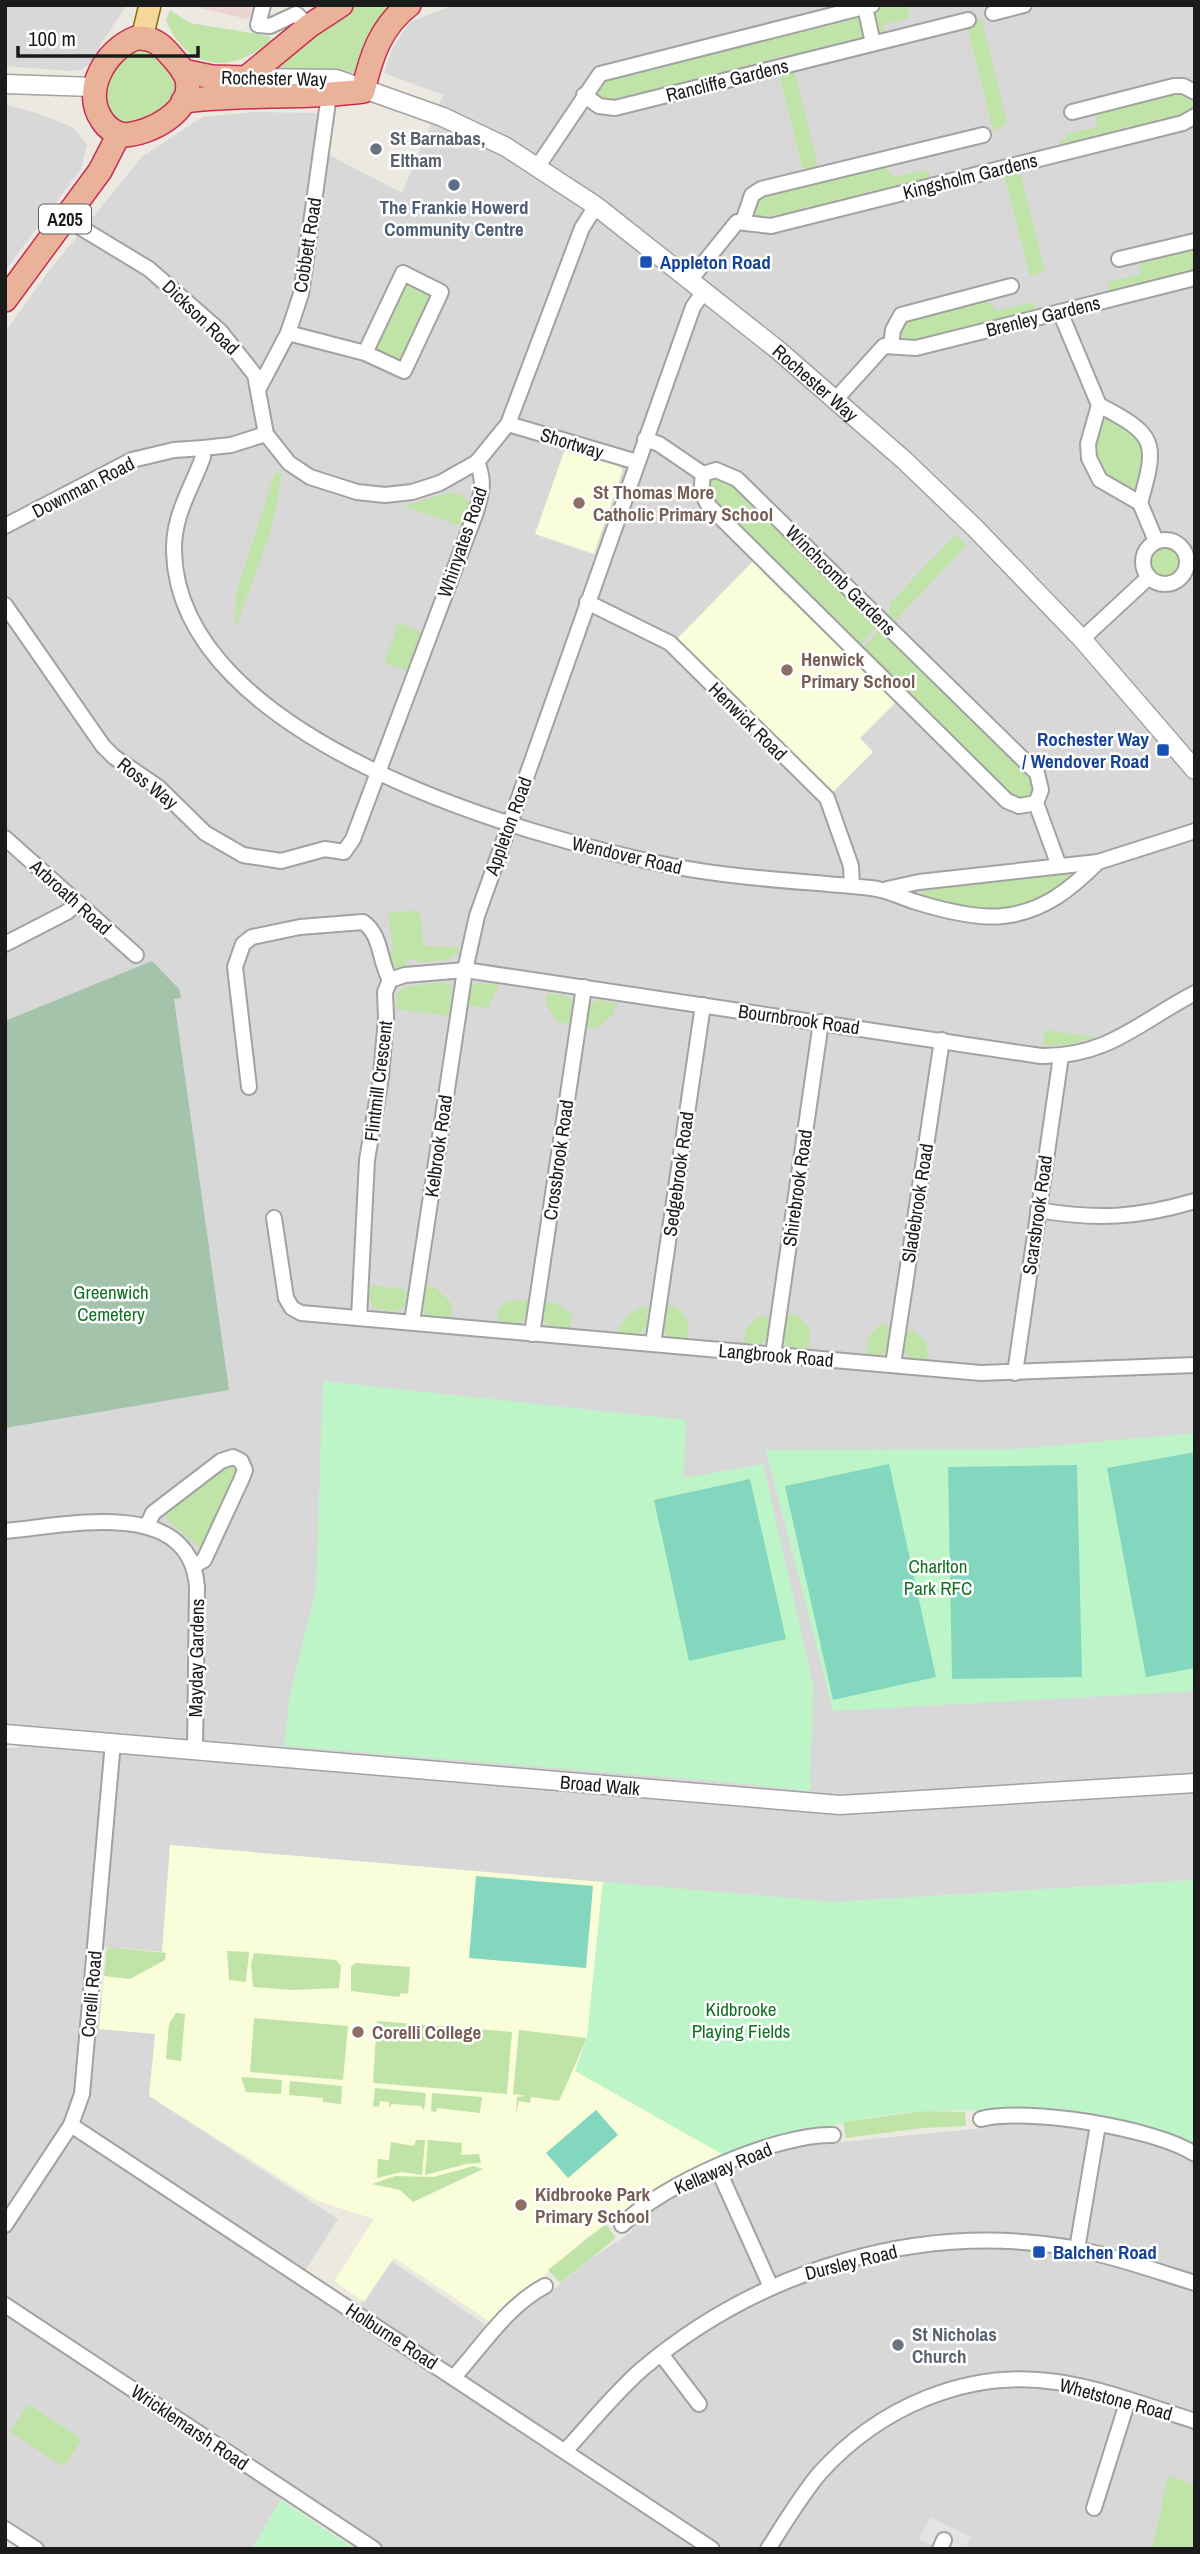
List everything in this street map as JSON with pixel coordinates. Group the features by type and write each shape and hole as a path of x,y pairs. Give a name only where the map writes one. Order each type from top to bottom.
{"highway":[{"path":"246,78 309,26 341,5"},
{"path":"363,91 376,44 388,25 409,5"},
{"path":"142,38 164,47 183,71 187,83 183,101 178,110 158,124 137,133 119,134 104,124 95,109 93,87 121,46 142,38"},
{"name":"Rochester Way","path":"183,71 212,78 246,78"},
{"name":"Rochester Way","path":"183,101 256,94 329,95 363,91"},
{"name":"A205","path":"5,299 107,160 119,134"}],"main road":[{"path":"142,38 150,5"}],"street":[{"path":"262,5 258,25 270,26 296,14 309,26"},
{"path":"993,13 1024,5"},
{"name":"Rancliffe Gardens","path":"538,166 600,74 868,6 873,43"},
{"name":"Rancliffe Gardens","path":"584,95 599,106 615,108 968,20"},
{"name":"Rochester Way","path":"246,78 336,79 363,91 443,117 538,166 596,206 836,399 975,528 1082,639 1195,770"},
{"path":"5,84 93,87"},
{"path":"1072,112 1174,86 1183,86 1195,92"},
{"name":"Cobbett Road","path":"259,388 288,333 301,294 329,95"},
{"name":"Kingsholm Gardens","path":"697,286 731,225 743,221 771,226 1162,128 1195,116"},
{"name":"Kingsholm Gardens","path":"743,221 752,195 761,189 983,135"},
{"name":"Whinyates Road","path":"348,849 483,489 483,475 477,462 508,424 582,228 596,206"},
{"name":"Dickson Road","path":"65,218 87,234 133,258 198,309 248,363 259,388 266,434 289,463 310,477 356,492 385,495 412,492 457,475 477,462"},
{"path":"1119,259 1195,241"},
{"path":"288,333 365,352 404,371 441,292 403,273 365,352"},
{"name":"Brenley Gardens","path":"836,399 879,349 891,345 916,348 1195,278"},
{"name":"Appleton Road","path":"464,970 477,916 692,307 697,286"},
{"name":"Brenley Gardens","path":"891,345 893,330 901,315 1011,286"},
{"path":"1060,312 1099,405 1140,428 1152,453 1140,503 1156,541"},
{"path":"1099,405 1088,444 1089,458 1100,480 1140,503"},
{"name":"Shortway","path":"508,424 637,462"},
{"name":"Downman Road","path":"5,526 132,460 174,450 231,445 266,434"},
{"name":"Winchcomb Gardens","path":"645,439 659,444 703,474"},
{"name":"Wendover Road","path":"203,448 204,457 181,504 174,536 177,581 191,619 205,644 265,703 312,737 377,773 509,823 585,846 675,867 732,876 887,890 916,902 971,914 1000,916 1039,907 1060,896 1098,862"},
{"name":"Winchcomb Gardens","path":"703,474 716,470 737,479 1037,773 1041,790 1036,803 1059,866"},
{"name":"Winchcomb Gardens","path":"703,474 702,497 736,534 1007,801 1019,806 1036,803"},
{"path":"1149,577 1143,557 1156,541"},
{"path":"1149,577 1170,584 1182,576 1191,562 1178,543 1156,541"},
{"path":"1082,639 1149,577"},
{"name":"Henwick Road","path":"587,602 670,643 827,798 851,866 852,886"},
{"name":"Ross Way","path":"5,605 103,746 114,757 158,787 221,845 243,855 281,861 318,850 338,853 348,849"},
{"name":"Wendover Road","path":"887,890 919,882 995,876 1098,862 1195,831"},
{"name":"Arbroath Road","path":"5,838 136,955"},
{"path":"5,944 67,912 77,902"},
{"name":"Flintmill Crescent","path":"250,1087 235,967 243,944 252,937 300,927 363,922 376,936 383,967 390,980 385,992 386,1017 381,1077 367,1160 359,1318"},
{"name":"Bournbrook Road","path":"390,980 405,975 464,970 1060,1056 1082,1054 1104,1046 1195,993"},
{"name":"Kelbrook Road","path":"412,1322 464,970"},
{"name":"Crossbrook Road","path":"532,1334 583,987"},
{"name":"Sedgebrook Road","path":"653,1344 703,1005"},
{"name":"Shirebrook Road","path":"773,1355 821,1022"},
{"name":"Sladebrook Road","path":"893,1365 942,1040"},
{"name":"Scarsbrook Road","path":"1014,1373 1060,1056"},
{"path":"1038,1210 1097,1218 1124,1217 1195,1201"},
{"path":"274,1218 286,1298 292,1308 301,1313 359,1318"},
{"name":"Langbrook Road","path":"359,1318 773,1355 1014,1373 1195,1365"},
{"path":"5,1531 114,1522 147,1526 180,1544 194,1566 204,1560 242,1478 245,1470 241,1461 233,1457 221,1461 153,1513 147,1526"},
{"name":"Mayday Gardens","path":"194,1566 197,1587 195,1750"},
{"name":"Broad Walk","path":"5,1734 840,1805 1195,1783"},
{"name":"Corelli Road","path":"5,2224 71,2125 85,2071 113,1742"},
{"path":"981,2119 998,2114 1022,2115 1098,2124 1162,2140 1195,2154"},
{"path":"1077,2249 1098,2124"},
{"name":"Holburne Road","path":"71,2125 712,2549"},
{"name":"Kellaway Road","path":"622,2225 636,2210 661,2194 717,2167 786,2141 812,2134 833,2134"},
{"path":"717,2167 771,2287"},
{"name":"Dursley Road","path":"565,2451 612,2397 660,2354 711,2319 771,2287 849,2260 929,2245 1004,2242 1077,2249 1195,2283"},
{"path":"454,2377 530,2294 545,2286"},
{"name":"Wricklemarsh Road","path":"5,2305 374,2549"},
{"path":"660,2354 699,2404"},
{"name":"Whetstone Road","path":"768,2549 800,2500 836,2456 884,2419 926,2398 977,2383 1026,2380 1082,2387 1195,2421"},
{"path":"1094,2508 1128,2400"},
{"path":"5,2529 36,2549"}],"shaded area":[{"path":"5,5 127,5 100,45 100,55 95,61 80,70 70,71 5,66"},
{"path":"188,5 257,5 255,14 247,19"},
{"path":"453,5 1195,5 1195,1777 841,1800 5,1727 5,332 48,272 142,157 202,117 255,112 317,113 314,147 402,193 443,95 384,73 392,49 410,22"},
{"path":"5,105 31,111 73,127 87,145 81,169 5,271"},
{"name":"St Thomas More Catholic Primary School","path":"565,449 618,465 623,470 594,554 535,534"},
{"name":"Henwick Primary School","path":"754,560 897,701 860,738 873,752 833,792 677,639"},
{"path":"19,1742 102,1748 107,1754 77,2086 61,2127 5,2212 5,1748 18,1748"},
{"path":"123,1750 842,1812 1195,1790 1195,1880 836,1902 163,1953 102,1947 118,1756"},
{"name":"Corelli College","path":"170,1845 603,1882 587,2038 729,2158 659,2191 587,2237 492,2323 394,2258 364,2302 334,2281 374,2219 317,2201 149,2096 155,2034 99,2029 107,1947 162,1952"},
{"path":"98,1998 146,2003 162,2024 154,2092 161,2104 338,2219 304,2272 84,2126 82,2118 90,2091"},
{"path":"999,2119 1083,2126 1092,2139 1074,2238 1071,2241 980,2237 779,2280 770,2275 726,2183 736,2163 817,2137 831,2143 984,2128"},
{"path":"1111,2131 1188,2153 1195,2162 1195,2278 1083,2243 1100,2141"},
{"path":"77,2136 702,2549 385,2549 5,2297 5,2236 68,2140"},
{"path":"708,2176 718,2180 762,2275 757,2289 691,2327 570,2439 557,2441 468,2382 467,2371 529,2299 547,2295 586,2262 631,2232 637,2215"},
{"path":"961,2248 1031,2249 1070,2254 1195,2288 1195,2415 1026,2374 875,2419 764,2549 718,2549 580,2456 578,2444 635,2383 678,2347 727,2315 801,2280 887,2257"},
{"path":"390,2260 490,2328 460,2366 448,2368 357,2309"},
{"path":"5,2312 283,2497 252,2549 47,2549 5,2521"},
{"path":"1020,2384 1054,2387 1103,2398 1195,2426 1195,2549 773,2549 807,2497 850,2449 912,2410 986,2387"},
{"path":"930,2517 971,2537 965,2549 939,2549 919,2539"}],"green space":[{"path":"356,5 395,5 358,73 274,69 342,12"},
{"path":"892,5 908,5 909,18 883,25 886,35 876,31 872,17 876,10"},
{"path":"170,10 190,23 269,36 271,40 241,59 212,62 198,58 186,50 175,37 166,20"},
{"path":"856,16 862,19 865,35 861,40 796,57 791,54 749,65 746,69 617,102 603,101 598,94 602,80 627,72 632,74 673,65 676,59 710,51 713,55 799,29 803,32 845,22 848,17"},
{"path":"981,18 1007,123 993,131 966,23"},
{"path":"144,48 165,66 177,92 166,104 142,118 118,121 110,113 107,102 111,78 125,58"},
{"path":"794,71 818,167 803,171 779,75"},
{"path":"1178,91 1191,97 1193,103 1186,116 1062,147 1060,140 1065,139 1066,134 1097,127 1096,118 1101,111"},
{"path":"885,166 893,177 924,170 929,172 931,180 773,220 759,218 754,211 755,201 763,195"},
{"path":"1020,172 1045,272 1030,276 1004,176"},
{"path":"1195,246 1195,273 1107,295 1109,282 1140,274 1140,261"},
{"path":"409,282 431,294 432,299 402,361 397,363 374,351 403,284"},
{"path":"986,298 996,311 1033,302 1036,312 913,343 902,336 901,327 905,319"},
{"path":"1104,415 1133,428 1146,454 1135,491 1112,482 1097,462 1093,438 1096,426"},
{"path":"275,472 281,474 275,513 235,629 236,593"},
{"path":"714,476 727,478 874,619 872,622 877,627 857,648 715,507 706,484"},
{"path":"452,492 463,496 469,503 462,526 403,506"},
{"path":"955,535 967,545 893,623 888,618 890,603"},
{"path":"1165,546 1177,550 1181,562 1177,574 1165,578 1153,574 1149,562 1153,550"},
{"path":"399,623 422,632 408,671 384,663"},
{"path":"882,627 1036,780 1032,798 1013,800 866,655 868,652 863,648"},
{"path":"1067,869 1072,878 1031,905 988,912 921,896 922,888"},
{"path":"419,910 424,946 459,947 458,953 447,960 417,963 416,959 406,960 407,968 397,968 389,963 388,953 393,952 388,913"},
{"name":"Greenwich Cemetery","path":"152,961 179,989 181,998 174,999 229,1390 5,1428 5,1021"},
{"path":"445,982 452,987 449,1016 396,1009 396,996 403,987"},
{"path":"479,983 499,985 488,1008 468,1005 470,986"},
{"path":"547,993 567,996 573,1002 569,1024 557,1022 546,1004"},
{"path":"598,1000 617,1003 613,1015 597,1028 586,1027 589,1005"},
{"path":"1045,1030 1096,1037 1067,1045 1043,1045"},
{"path":"365,1284 407,1290 405,1306 395,1312 373,1308 368,1295 364,1294"},
{"path":"426,1286 436,1288 452,1304 451,1317 427,1316 422,1308"},
{"path":"529,1300 526,1317 519,1324 497,1322 498,1310 508,1301"},
{"path":"545,1302 556,1303 572,1314 570,1329 548,1326 542,1319"},
{"path":"666,1305 677,1307 689,1323 688,1339 668,1337 663,1330"},
{"path":"649,1306 646,1328 639,1334 617,1333 629,1315"},
{"path":"787,1314 798,1315 810,1329 808,1350 788,1348 784,1340"},
{"path":"761,1316 770,1317 767,1339 760,1345 743,1344 748,1327"},
{"path":"880,1324 890,1326 887,1349 880,1357 866,1355 869,1337"},
{"path":"906,1329 924,1340 928,1360 909,1359 903,1351"},
{"path":"323,1381 686,1420 683,1478 763,1464 813,1684 810,1791 284,1746 290,1695 316,1590"},
{"name":"Charlton Park RFC","path":"1195,1433 1195,1691 833,1711 766,1450 1017,1449"},
{"path":"1195,1452 1195,1668 1146,1677 1107,1468"},
{"path":"889,1464 936,1677 833,1700 785,1486"},
{"path":"230,1465 237,1473 204,1547 200,1548 168,1521 165,1514 222,1467"},
{"path":"1077,1465 1082,1677 952,1679 948,1467"},
{"path":"750,1479 786,1639 689,1661 654,1500"},
{"path":"476,1876 593,1886 586,1968 469,1958"},
{"name":"Kidbrooke Playing Fields","path":"1195,1880 1195,2145 1154,2129 1110,2121 1021,2112 961,2110 901,2113 827,2126 729,2158 575,2071 587,2038 603,1882 836,1902"},
{"path":"107,1947 166,1953 165,1960 130,1979 104,1976"},
{"path":"227,1951 249,1952 246,1982 229,1980"},
{"path":"254,1953 336,1960 341,1966 339,1988 292,1990 253,1987 251,1965"},
{"path":"356,1963 410,1967 408,1994 401,1993 399,1997 351,1991 351,1967"},
{"path":"176,2013 185,2014 181,2061 166,2059 169,2024"},
{"path":"254,2018 348,2026 343,2080 250,2072"},
{"path":"377,2021 512,2032 507,2094 373,2083"},
{"path":"519,2030 587,2038 559,2101 531,2097 530,2103 519,2101 516,2114 517,2097 526,2096 513,2094"},
{"path":"241,2077 282,2080 281,2094 246,2092"},
{"path":"290,2081 342,2086 341,2104 323,2102 323,2098 289,2095"},
{"path":"375,2088 426,2093 424,2111 421,2106 392,2104 389,2107 389,2102 380,2101 379,2107 373,2106"},
{"path":"432,2093 482,2097 480,2113 437,2108 436,2112 431,2111"},
{"path":"596,2110 618,2135 568,2178 546,2153"},
{"path":"922,2111 965,2112 966,2126 922,2128 846,2138 843,2122"},
{"path":"416,2140 425,2140 422,2175 402,2172 377,2178 378,2159 389,2160 391,2142 414,2146"},
{"path":"428,2140 462,2143 461,2155 479,2154 481,2163 466,2164 425,2175"},
{"path":"474,2166 483,2169 413,2202 400,2190 372,2184 395,2176 433,2177"},
{"path":"606,2224 616,2238 560,2283 548,2270"},
{"path":"28,2404 82,2439 64,2467 10,2432"},
{"path":"1168,2476 1195,2485 1195,2549 1152,2549"},
{"path":"281,2500 355,2549 252,2549"}],"place":[{"name":"St Barnabas, Eltham","path":"376,149"},
{"name":"The Frankie Howerd Community Centre","path":"454,185"},
{"name":"Appleton Road","path":"646,262"},
{"name":"St Thomas More Catholic Primary School","path":"579,503"},
{"name":"Henwick Primary School","path":"787,670"},
{"name":"Rochester Way / Wendover Road","path":"1163,750"},
{"name":"Corelli College","path":"358,2032"},
{"name":"Kidbrooke Park Primary School","path":"521,2205"},
{"name":"Balchen Road","path":"1039,2252"},
{"name":"St Nicholas Church","path":"898,2345"}]}
